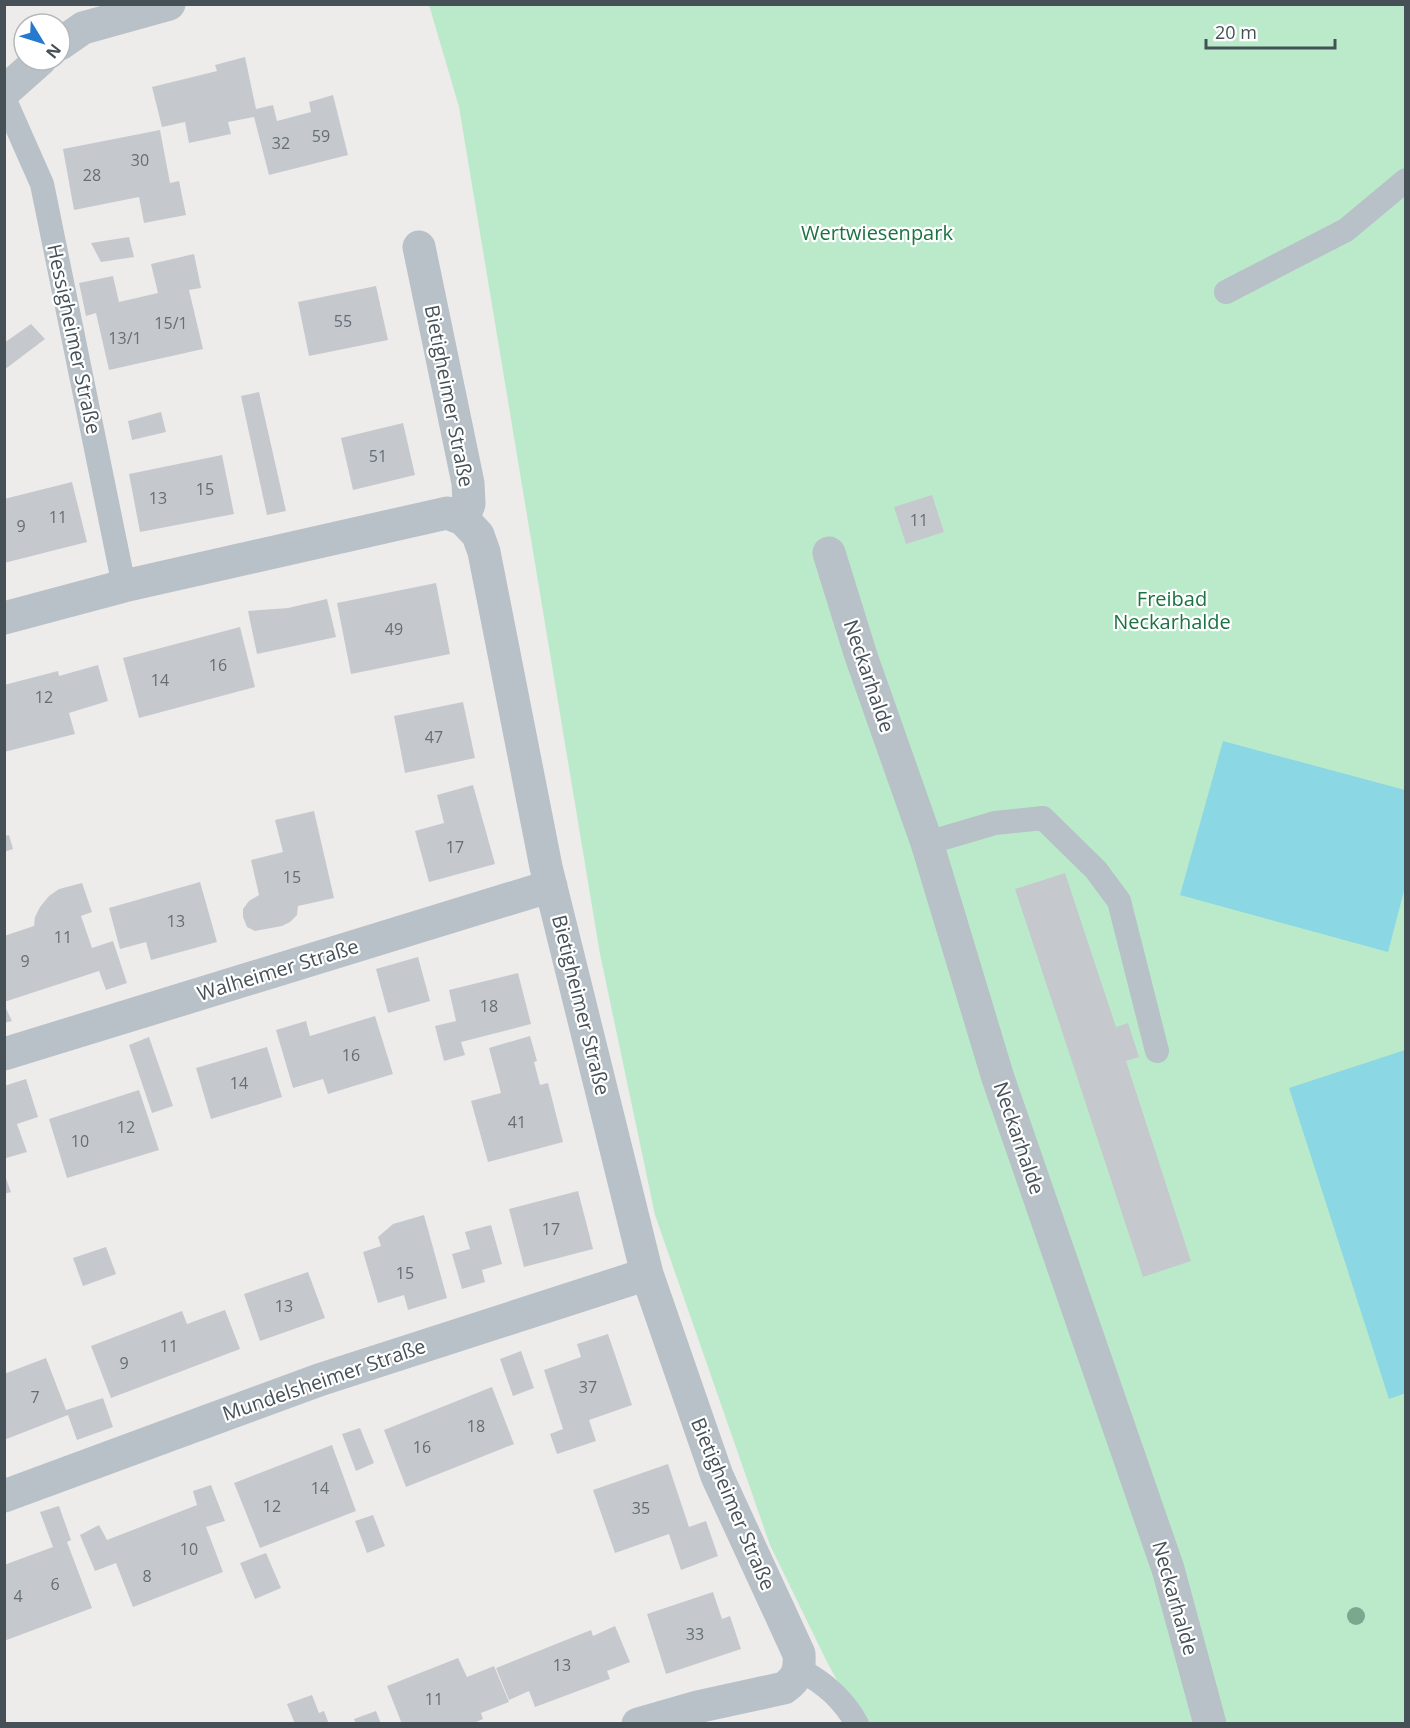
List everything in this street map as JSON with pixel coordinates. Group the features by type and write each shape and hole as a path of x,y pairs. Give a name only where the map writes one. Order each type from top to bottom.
{"street":[{"path":"73,25 169,4"},
{"path":"4,92 26,72"},
{"name":"Bietigheimer Straße","path":"419,247 468,483 469,504 463,519 478,535 484,552 551,886 647,1274 717,1476 798,1654 800,1670"},
{"path":"4,618 124,586 447,513 463,519"},
{"name":"Neckarhalde","path":"829,552 861,656 927,843 998,1078 1168,1569 1210,1724"},
{"name":"Walheimer Straße","path":"4,1054 551,886"},
{"name":"Mundelsheimer Straße","path":"4,1496 319,1380 647,1274"},
{"path":"638,1724 697,1707 784,1688 793,1682 800,1670"}],"lane":[{"name":"Hessigheimer Straße","path":"4,98 42,184 124,586"},
{"path":"1226,292 1346,230 1406,180"},
{"path":"927,843 995,823 1043,818 1096,870 1119,901 1157,1051"},
{"path":"800,1670 819,1680 836,1694 857,1724"}],"green space":[{"path":"429,5 1405,5 1405,1723 860,1723 826,1660 770,1545 655,1215 600,954 459,107"}],"water":[{"path":"1223,741 1405,790 1405,887 1388,952 1180,895"},
{"path":"1405,1050 1406,1393 1389,1399 1289,1088"}],"building":[{"path":"245,57 256,109 273,105 277,121 311,112 309,102 333,95 348,155 269,175 254,117 228,122 231,134 189,143 185,122 162,127 152,87 217,71 215,65"},
{"path":"160,130 170,183 179,181 186,215 144,223 139,197 74,210 63,149"},
{"path":"129,237 134,257 101,262 91,243"},
{"path":"194,254 201,288 189,290 203,349 109,370 96,313 86,316 79,283 113,276 119,302 158,293 151,264"},
{"path":"376,286 388,340 309,356 298,302"},
{"path":"31,324 45,339 4,370 4,343"},
{"path":"259,392 286,511 267,515 241,396"},
{"path":"161,412 166,432 132,440 128,421"},
{"path":"403,423 415,475 353,490 341,438"},
{"path":"222,455 234,514 140,532 129,474"},
{"path":"72,482 87,542 4,563 4,499"},
{"path":"932,495 944,532 906,544 894,507"},
{"path":"436,583 450,654 351,674 337,603"},
{"path":"327,599 336,637 257,654 248,611 288,608"},
{"path":"240,627 255,687 139,718 123,658"},
{"path":"98,665 108,701 69,713 75,734 4,752 4,685 58,671 59,676"},
{"path":"463,702 475,758 405,773 394,716"},
{"path":"473,785 495,864 429,882 415,831 444,823 437,795"},
{"path":"314,811 334,898 298,906 297,915 282,926 255,931 247,927 243,909 249,901 259,895 251,860 283,852 275,820"},
{"path":"9,835 13,849 4,852 4,836"},
{"path":"1065,873 1116,1027 1128,1023 1139,1057 1126,1061 1191,1261 1143,1277 1015,889"},
{"path":"200,882 217,942 151,960 146,942 120,949 109,908"},
{"path":"82,883 92,912 81,916 92,948 113,941 127,983 106,990 99,971 4,1002 4,936 34,926 40,907 49,896 59,889"},
{"path":"418,957 430,1001 388,1013 376,969"},
{"path":"518,973 531,1024 461,1042 465,1055 444,1061 435,1026 456,1021 449,990"},
{"path":"4,1004 12,1021 4,1023"},
{"path":"375,1016 393,1074 328,1094 323,1079 293,1088 276,1030 306,1021 310,1036"},
{"path":"530,1036 537,1061 534,1062 540,1085 548,1083 563,1142 488,1162 471,1101 501,1093 489,1048"},
{"path":"149,1037 173,1106 152,1113 129,1045"},
{"path":"267,1047 282,1097 211,1119 196,1068"},
{"path":"26,1079 38,1117 17,1124 27,1152 6,1158 4,1152 4,1086"},
{"path":"139,1090 159,1150 67,1178 49,1119"},
{"path":"4,1173 11,1192 4,1194"},
{"path":"578,1191 593,1249 524,1267 509,1209"},
{"path":"424,1215 447,1298 408,1310 404,1295 378,1303 363,1252 381,1246 378,1237 393,1224"},
{"path":"491,1225 502,1264 482,1270 485,1282 462,1289 452,1254 470,1249 465,1232"},
{"path":"106,1247 116,1274 83,1286 73,1258"},
{"path":"308,1272 325,1318 260,1341 244,1294"},
{"path":"225,1310 240,1349 111,1398 91,1346 182,1311 187,1324"},
{"path":"608,1334 632,1405 589,1420 596,1441 557,1454 550,1434 563,1429 544,1370 581,1357 577,1344"},
{"path":"521,1351 534,1388 513,1396 500,1359"},
{"path":"46,1358 66,1410 103,1398 113,1427 77,1440 68,1415 4,1440 4,1374"},
{"path":"492,1387 514,1444 406,1487 384,1430"},
{"path":"360,1428 374,1463 356,1471 342,1434"},
{"path":"332,1445 356,1511 260,1548 234,1483"},
{"path":"668,1464 689,1527 706,1521 718,1556 681,1570 669,1534 615,1553 593,1490"},
{"path":"211,1485 225,1521 206,1527 223,1572 133,1607 116,1563 95,1571 80,1535 99,1525 107,1540 197,1505 193,1491"},
{"path":"59,1506 71,1540 67,1542 92,1608 4,1641 4,1565 53,1547 40,1512"},
{"path":"373,1515 385,1546 367,1553 355,1521"},
{"path":"266,1553 281,1588 255,1599 240,1563"},
{"path":"713,1592 722,1619 730,1616 741,1649 666,1674 647,1614"},
{"path":"615,1626 630,1662 607,1671 610,1679 535,1707 529,1691 509,1700 496,1668 591,1630 593,1636"},
{"path":"458,1658 467,1677 494,1666 509,1702 481,1713 483,1719 472,1724 402,1724 387,1686"},
{"path":"312,1695 319,1713 324,1711 329,1724 295,1724 287,1704"},
{"path":"376,1711 381,1724 356,1724 354,1719"}],"park label":[{"name":"Wertwiesenpark","path":"877,233"},
{"name":"Freibad Neckarhalde","path":"1172,610"}]}
